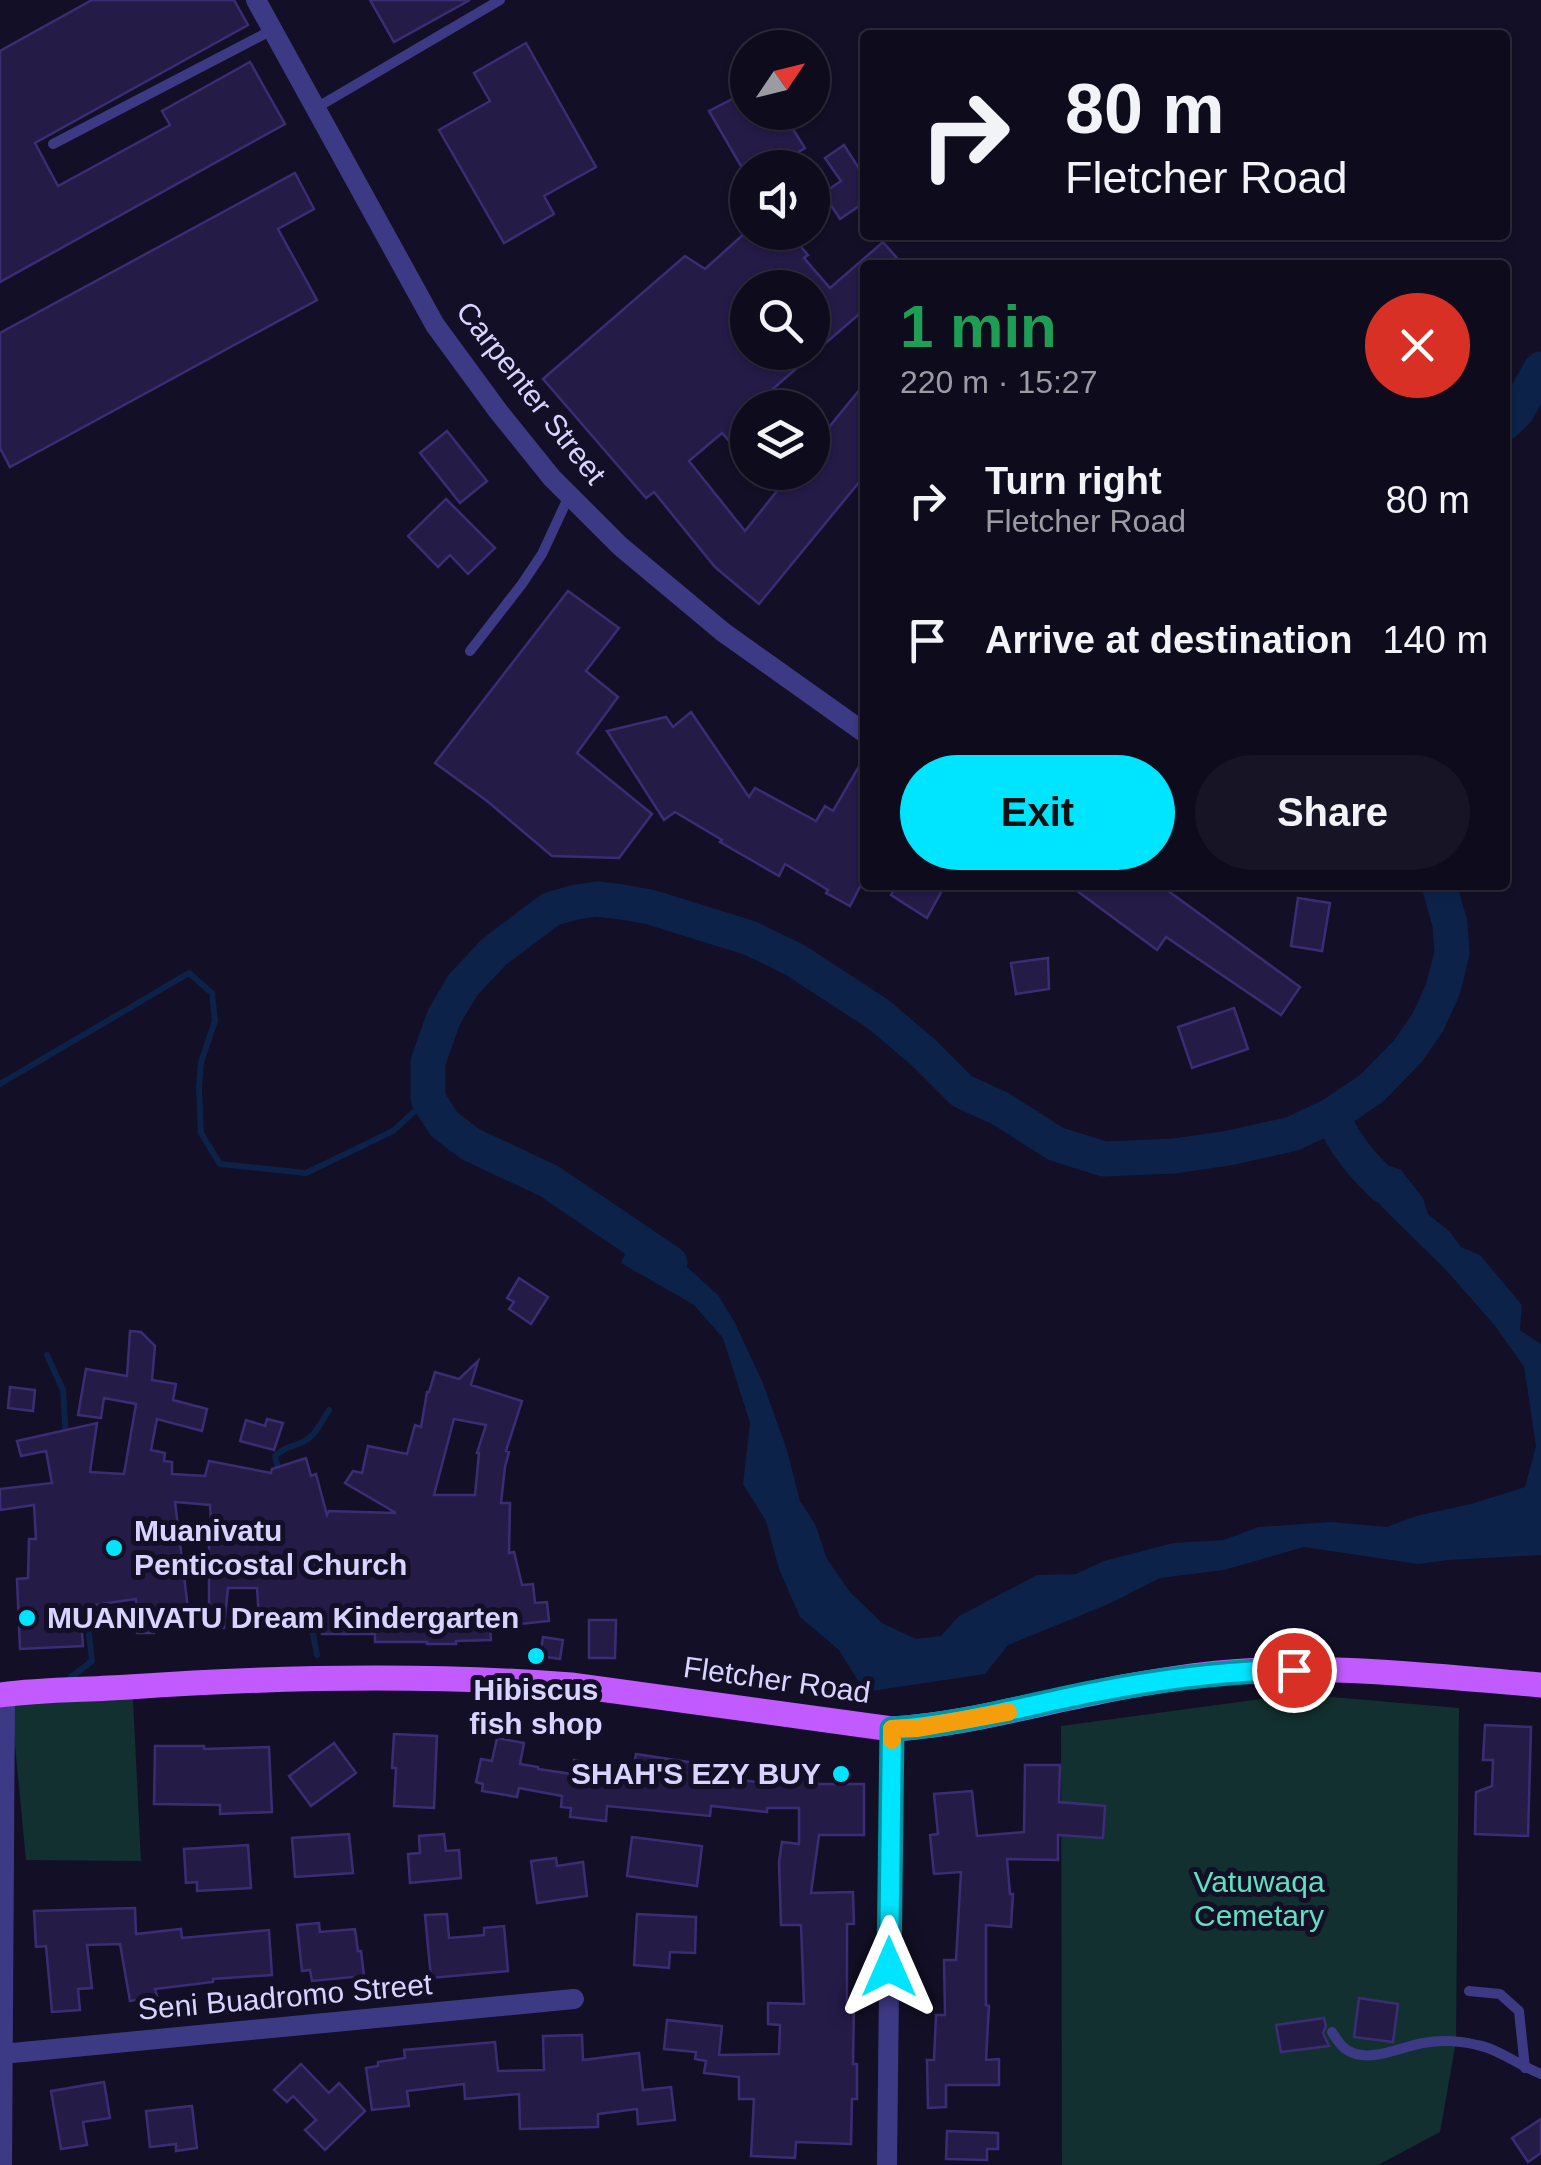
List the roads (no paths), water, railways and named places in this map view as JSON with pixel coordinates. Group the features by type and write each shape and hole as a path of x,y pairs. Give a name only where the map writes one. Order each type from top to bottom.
{"main road":[{"name":"Fletcher Road","path":"2,1695 351,1679 523,1682 571,1685 892,1729 918,1728 1096,1692 1250,1670 1333,1671 1541,1685"}],"street":[{"name":"Carpenter Street","path":"256,0 436,325 552,478 620,546 723,632 860,729"},
{"path":"2,1695 2,2165"},
{"path":"886,2165 892,1729"},
{"name":"Seni Buadromo Street","path":"2,2054 574,1999"}],"lane":[{"path":"315,108 500,0"},
{"path":"53,144 272,30"},
{"path":"470,651 542,554 570,495"},
{"path":"1469,1991 1500,1994 1519,2011 1525,2068"},
{"path":"1332,2032 1346,2050 1356,2053 1377,2054 1424,2042 1456,2042 1482,2046 1541,2074"}],"water":[{"path":"1362,1144 1379,1162 1401,1170 1423,1198 1428,1214 1461,1247 1480,1255 1522,1305 1520,1330 1541,1344 1541,1555 1418,1564 1304,1547 1224,1570 1160,1578 1111,1603 1008,1645 985,1674 865,1692 839,1650 800,1617 779,1569 766,1521 743,1484 750,1423 723,1338 694,1305 621,1263 639,1224 718,1295 762,1381 787,1450 800,1501 815,1524 827,1559 850,1592 882,1623 916,1639 941,1636 959,1616 1037,1575 1076,1574 1104,1561 1173,1543 1224,1540 1258,1527 1331,1522 1387,1527 1525,1487 1536,1446 1524,1367 1496,1327 1447,1271 1382,1207 1347,1161"}],"waterway":[{"path":"1510,418 1541,369"},
{"path":"670,1263 549,1181 470,1144 444,1124 428,1099 428,1062 444,1017 463,985 494,952 551,909 597,899 622,902 750,938 795,960 878,1014 962,1091 1001,1109 1056,1144 1104,1159 1174,1156 1292,1134 1332,1115 1372,1088 1408,1051 1428,1022 1443,989 1452,953 1450,924 1440,890"},
{"path":"0,1084 189,973 212,993 215,1021 201,1062 201,1133 220,1164 306,1173 393,1131 428,1099"},
{"path":"1332,1115 1354,1154 1384,1186"},
{"path":"47,1355 63,1390 66,1438"},
{"path":"279,1473 275,1456 311,1436 329,1410"},
{"path":"71,1677 92,1661 85,1599"},
{"path":"308,1607 317,1655"}],"place":[{"name":"Muanivatu Penticostal Church","path":"114,1548"},
{"name":"MUANIVATU Dream Kindergarten","path":"27,1618"},
{"name":"Hibiscus fish shop","path":"536,1656"},
{"name":"SHAH'S EZY BUY","path":"841,1774"}],"park label":[{"name":"Vatuwaqa Cemetary","path":"1259,1899"}]}
